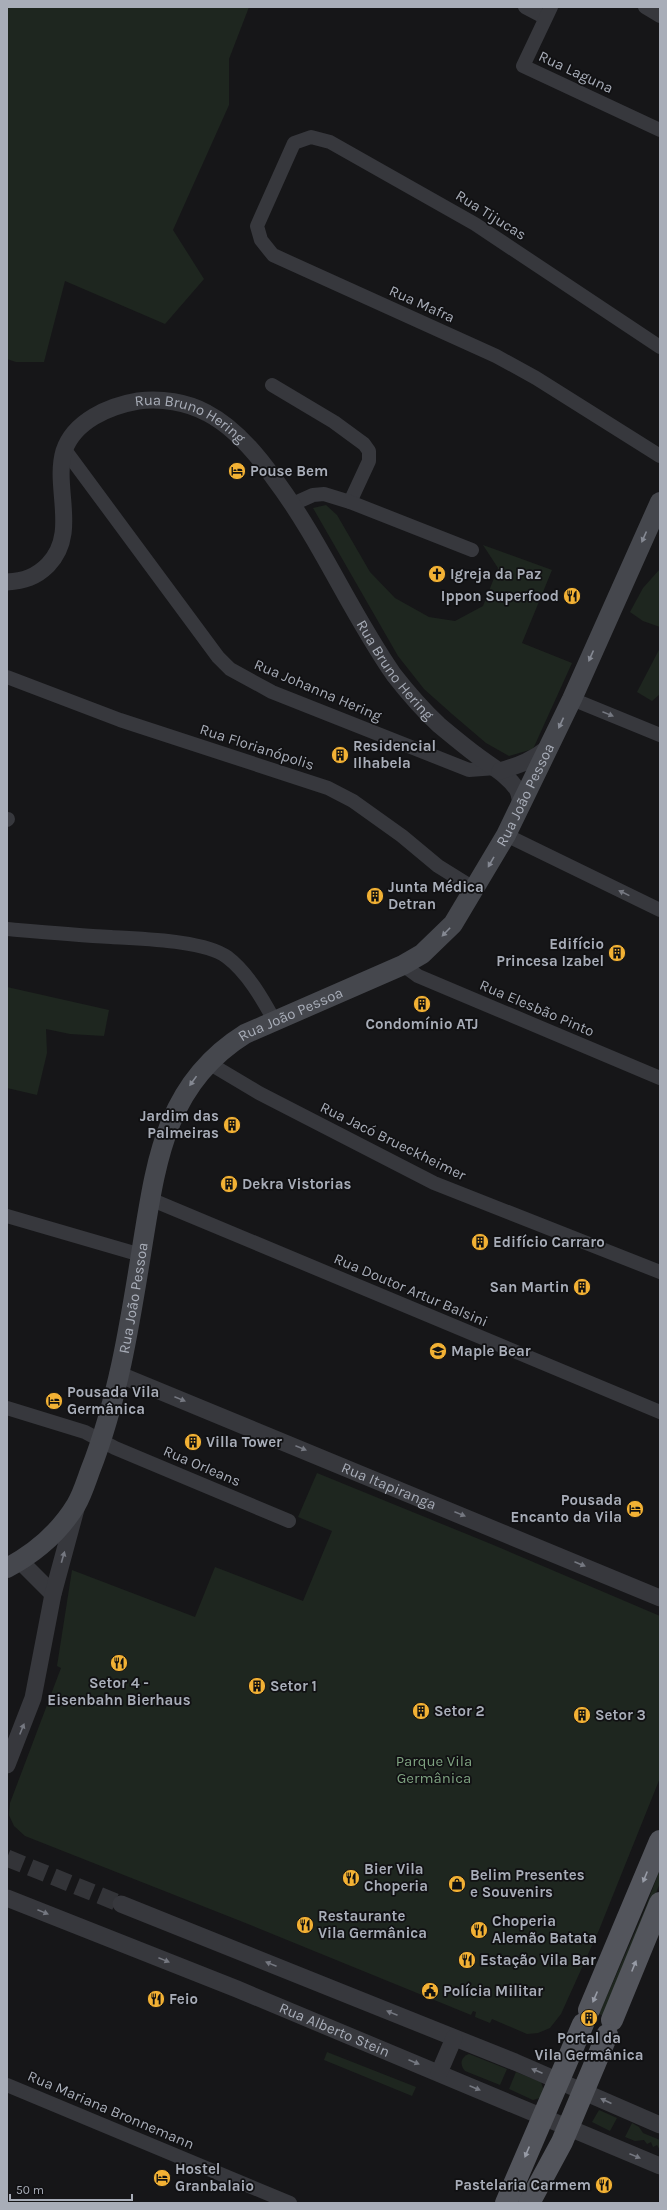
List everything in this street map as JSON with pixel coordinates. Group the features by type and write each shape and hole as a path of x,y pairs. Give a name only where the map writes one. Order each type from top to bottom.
{"main road":[{"name":"Rua João Pessoa","path":"14,1565 39,1548 54,1534 77,1504 102,1442 118,1374 141,1255 150,1199 167,1130 176,1108 207,1062 239,1037 274,1020 403,965 422,954 453,924 506,835 521,806 572,699 660,502"},
{"path":"506,2203 660,1841"},
{"path":"529,2203 554,2160 568,2128 660,1903"}],"street":[{"name":"Rua Laguna","path":"525,7 548,12 523,66 660,130"},
{"path":"645,7 660,16"},
{"name":"Rua Tijucas","path":"294,143 311,137 330,142 475,224 660,347"},
{"name":"Rua Mafra","path":"294,143 257,226 261,240 273,255 496,356 536,378 660,456"},
{"path":"272,385 334,422 364,444 368,451 369,461 350,502"},
{"name":"Rua Bruno Hering","path":"7,582 22,581 40,574 52,561 60,547 64,526 61,467 65,450 83,425 101,412 139,401 155,400 183,403 208,413 234,432 261,460 294,504 369,635 412,698 440,726 498,769 517,790 521,806"},
{"name":"Rua Johanna Hering","path":"65,450 218,657 230,669 272,692 468,770 498,769"},
{"path":"294,504 312,496 324,494 350,502 472,550"},
{"name":"Rua Florianópolis","path":"7,677 128,722 328,788 353,801 402,836 438,866 475,888"},
{"path":"572,699 660,735"},
{"path":"498,769 522,765 535,758 550,746"},
{"path":"506,835 660,910"},
{"path":"7,930 163,941 210,949 226,956 240,969 264,1001 274,1020"},
{"name":"Rua Elesbão Pinto","path":"403,965 418,976 660,1078"},
{"name":"Rua Jacó Brueckheimer","path":"207,1062 259,1093 434,1183 660,1272"},
{"name":"Rua Doutor Artur Balsini","path":"150,1199 660,1412"},
{"path":"7,1216 141,1255"},
{"name":"Rua Itapiranga","path":"118,1374 660,1598"},
{"name":"Rua Orleans","path":"7,1408 85,1432 102,1442 290,1521"},
{"path":"7,1765 34,1698 53,1594 77,1504"},
{"path":"14,1565 53,1594"},
{"name":"Rua Alberto Stein","path":"7,1898 237,1989 660,2166"},
{"path":"122,1904 558,2080 660,2124"},
{"path":"439,2073 454,2038"},
{"name":"Rua Mariana Bronnemann","path":"7,2086 290,2203"}],"green space":[{"path":"7,7 249,7 229,59 229,105 173,230 204,279 165,324 65,281 44,362 16,362 7,359"},
{"path":"326,505 337,515 370,572 395,598 429,617 455,621 483,606 498,568 483,545 552,570 522,643 572,663 533,749 509,756 486,743 424,689 398,656 313,508"},
{"path":"660,569 660,627 643,621 630,612 643,588"},
{"path":"660,648 660,694 652,701 637,692"},
{"path":"7,987 109,1010 104,1036 70,1034 46,1029 47,1053 37,1095 7,1088"},
{"name":"Parque Vila Germânica","path":"317,1473 491,1544 660,1616 660,1778 599,1930 561,2014 550,2028 538,2033 527,2034 492,2019 490,2023 475,2017 476,2012 473,2011 471,2015 248,1924 25,1836 14,1826 9,1815 10,1803 61,1668 57,1666 72,1570 195,1617 215,1567 303,1601 332,1531 298,1517"},
{"path":"660,1869 660,1883 606,2017 599,2014 645,1909"},
{"path":"327,2052 416,2087 412,2096 324,2060"},
{"path":"469,2054 507,2069 500,2085 465,2071 462,2066 462,2061 464,2057"},
{"path":"516,2072 541,2082 544,2091 540,2098 533,2100 509,2089"},
{"path":"599,2110 617,2118 610,2131 592,2122"},
{"path":"632,2123 639,2127 643,2133 660,2140 660,2150 657,2145 653,2147 651,2142 647,2144 644,2140 635,2141 625,2137"}],"tunnel":[{"path":"7,1858 121,1904"}],"place":[{"name":"Pouse Bem","path":"237,471"},
{"name":"Igreja da Paz","path":"437,574"},
{"name":"Ippon Superfood","path":"572,596"},
{"name":"Residencial Ilhabela","path":"340,755"},
{"name":"Junta Médica Detran","path":"375,896"},
{"name":"Edifício Princesa Izabel","path":"617,953"},
{"name":"Condomínio ATJ","path":"422,1004"},
{"name":"Jardim das Palmeiras","path":"232,1125"},
{"name":"Dekra Vistorias","path":"229,1184"},
{"name":"Edifício Carraro","path":"480,1242"},
{"name":"San Martin","path":"582,1287"},
{"name":"Maple Bear","path":"438,1351"},
{"name":"Pousada Vila Germânica","path":"54,1401"},
{"name":"Villa Tower","path":"193,1442"},
{"name":"Pousada Encanto da Vila","path":"635,1509"},
{"name":"Setor 4 - Eisenbahn Bierhaus","path":"119,1663"},
{"name":"Setor 1","path":"257,1686"},
{"name":"Setor 2","path":"421,1711"},
{"name":"Setor 3","path":"582,1715"},
{"name":"Bier Vila Choperia","path":"351,1878"},
{"name":"Belim Presentes e Souvenirs","path":"457,1884"},
{"name":"Restaurante Vila Germânica","path":"305,1925"},
{"name":"Choperia Alemão Batata","path":"479,1930"},
{"name":"Estação Vila Bar","path":"467,1960"},
{"name":"Polícia Militar","path":"430,1991"},
{"name":"Feio","path":"156,1999"},
{"name":"Portal da Vila Germânica","path":"589,2018"},
{"name":"Hostel Granbalaio","path":"162,2178"},
{"name":"Pastelaria Carmem","path":"604,2185"}]}
